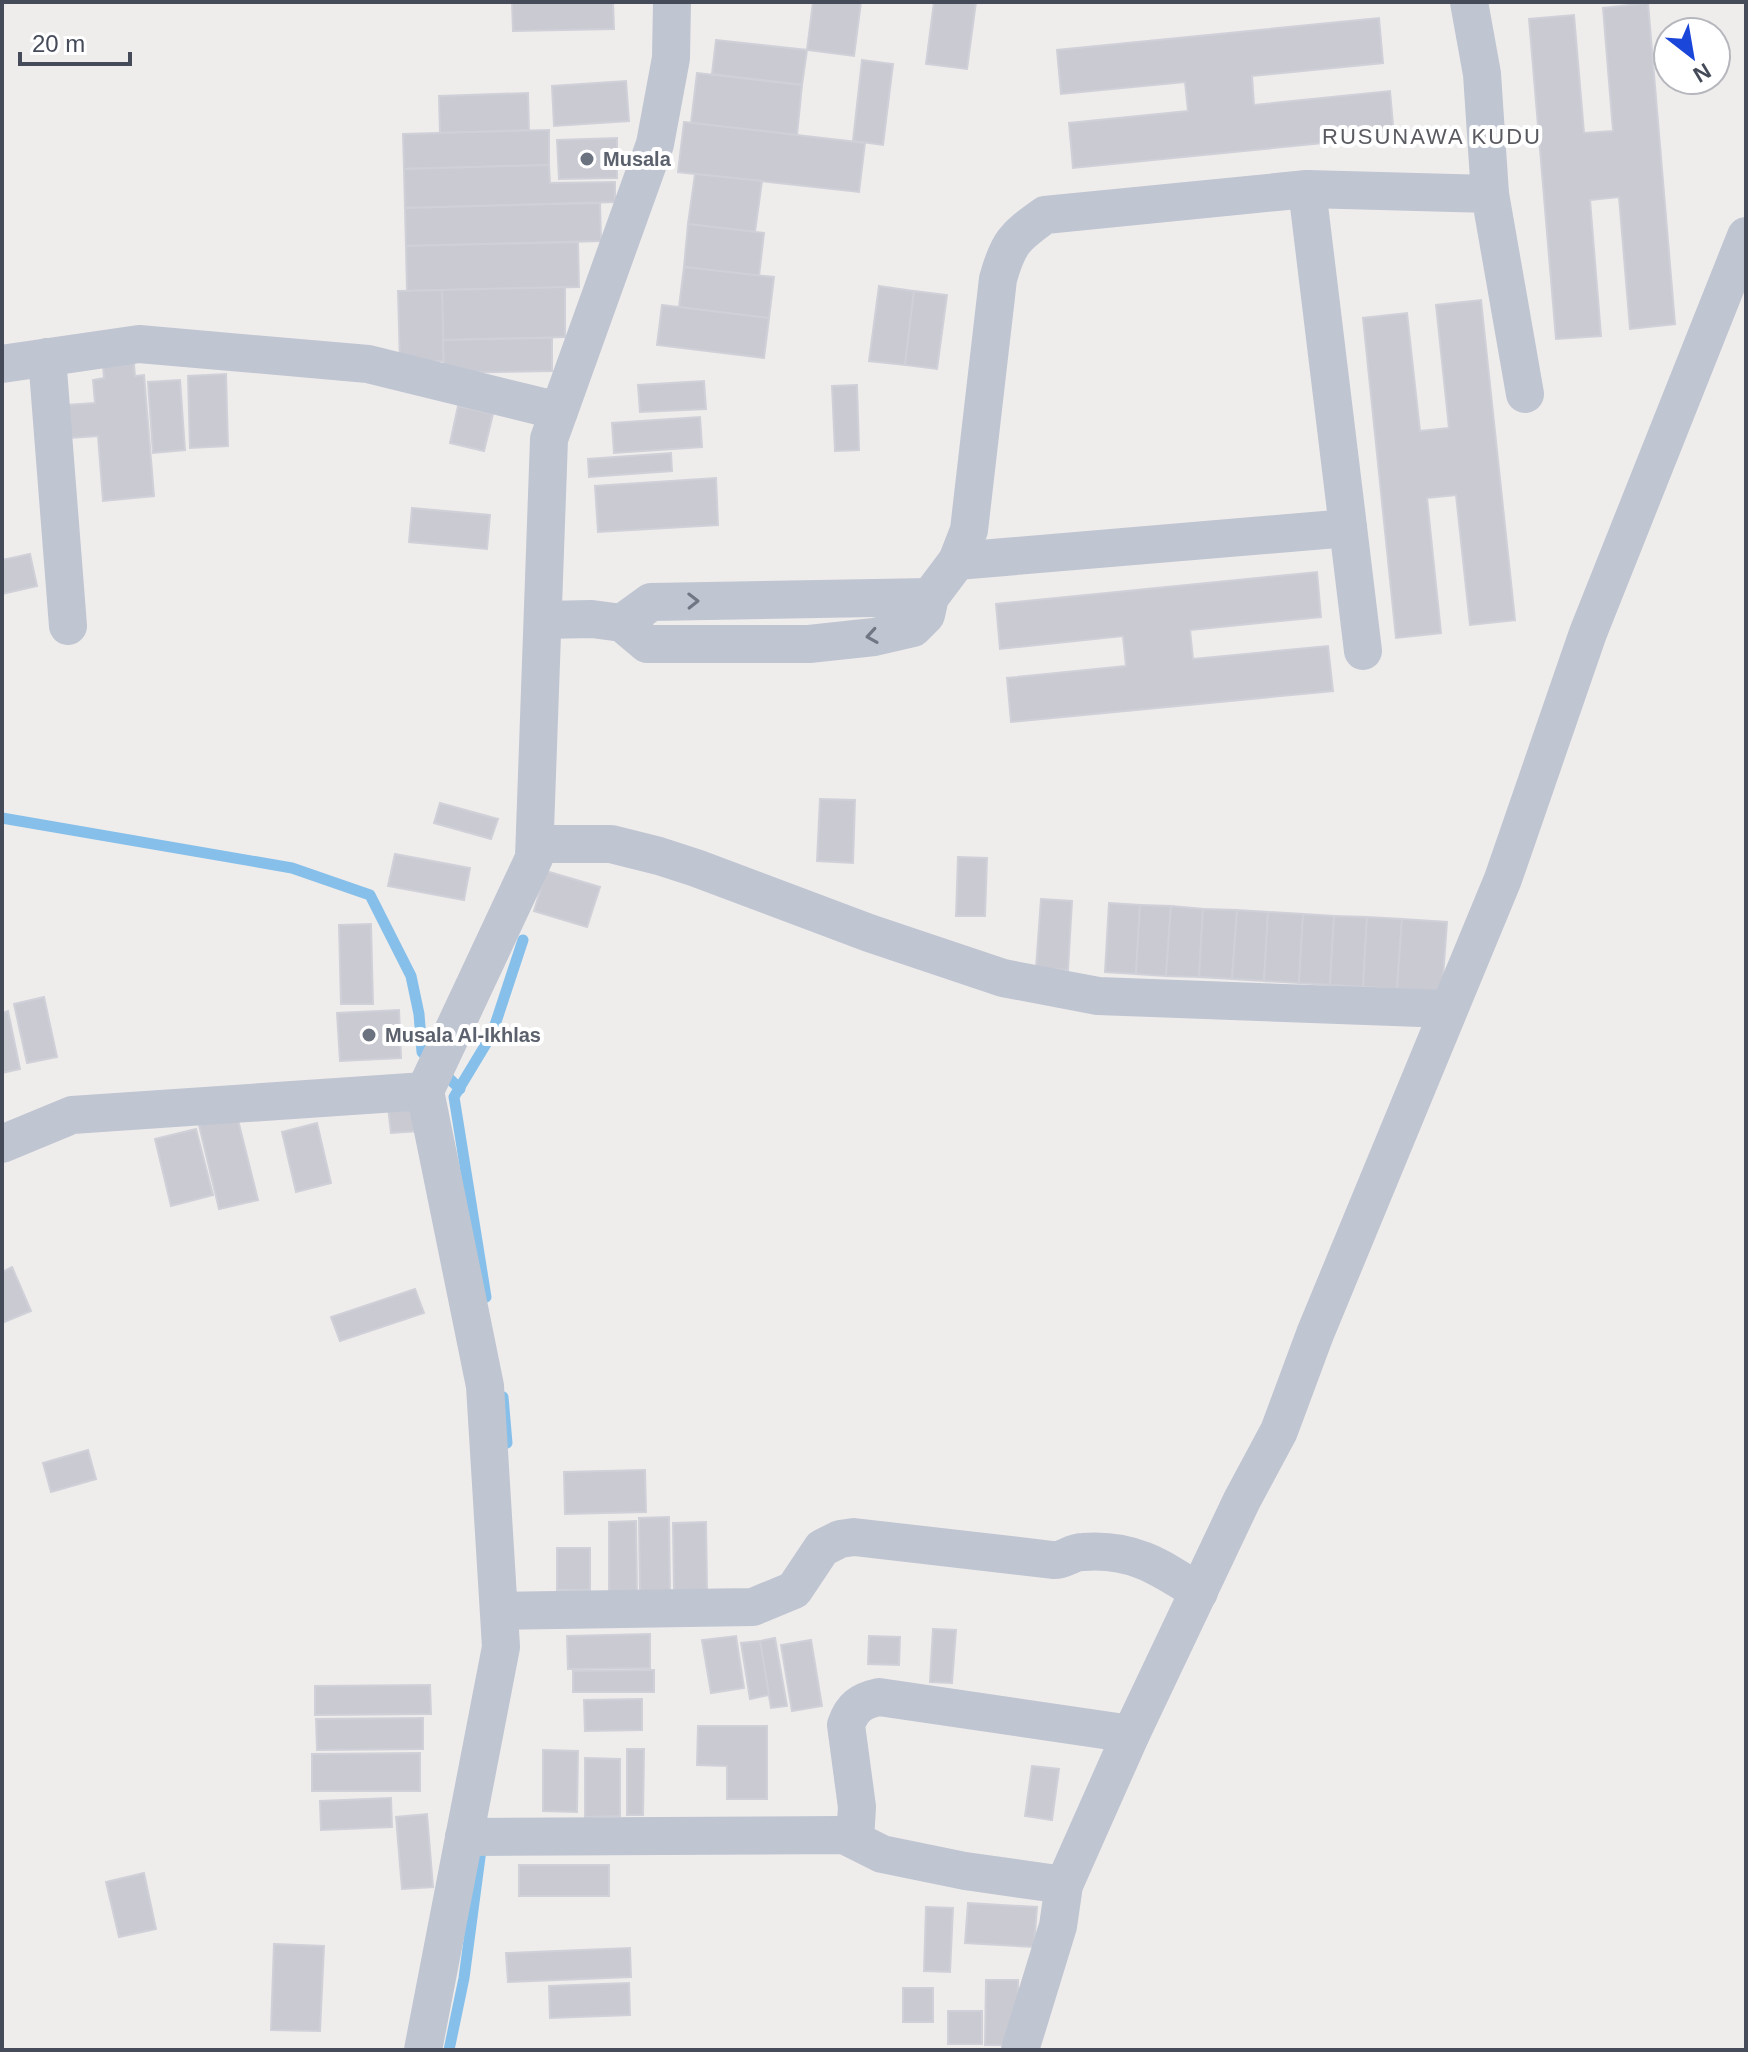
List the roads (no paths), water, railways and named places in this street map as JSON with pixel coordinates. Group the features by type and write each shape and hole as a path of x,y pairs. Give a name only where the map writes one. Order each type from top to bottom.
{"street":[{"path":"423,2050 501,1647 485,1386 425,1091 534,858 549,439 655,144 671,58 672,2"},
{"path":"1469,2 1482,74 1490,194 1525,394"},
{"path":"543,620 592,619 622,623 647,644 737,646 809,644 874,637 913,628 926,615 930,597 957,561 969,530 998,279 1006,251 1020,233 1045,215 1307,189 1490,194"},
{"path":"1307,189 1363,651"},
{"path":"1020,2050 1058,1926 1064,1885 1131,1734 1242,1500 1279,1431 1315,1334 1503,879 1599,603 1746,236"},
{"path":"2,364 139,344 368,364 559,411"},
{"path":"47,357 68,626"},
{"path":"957,561 1348,528"},
{"path":"622,623 651,602 930,597"},
{"path":"736,601 737,646"},
{"path":"535,844 611,844 659,856 1003,978 1098,996 1448,1009"},
{"path":"2,1144 72,1115 425,1091"},
{"path":"499,1611 753,1607 794,1590 822,1548 840,1539 854,1537 1061,1561 1083,1551 1123,1555 1152,1562 1199,1592"},
{"path":"855,1839 857,1807 846,1725 857,1704 868,1699 879,1697 1131,1734"},
{"path":"464,1837 844,1835 882,1854 965,1871 1064,1885"}],"waterway":[{"path":"2,818 292,868 370,895 411,976 419,1014 422,1052 460,1089"},
{"path":"486,1297 454,1097 492,1034 523,940"},
{"path":"503,1397 507,1443"},
{"path":"449,2050 464,1978 482,1842"}],"place":[{"name":"Musala","path":"587,159"},
{"name":"Musala Al-Ikhlas","path":"369,1035"}],"district":[{"name":"RUSUNAWA KUDU","path":"1432,136"}]}
